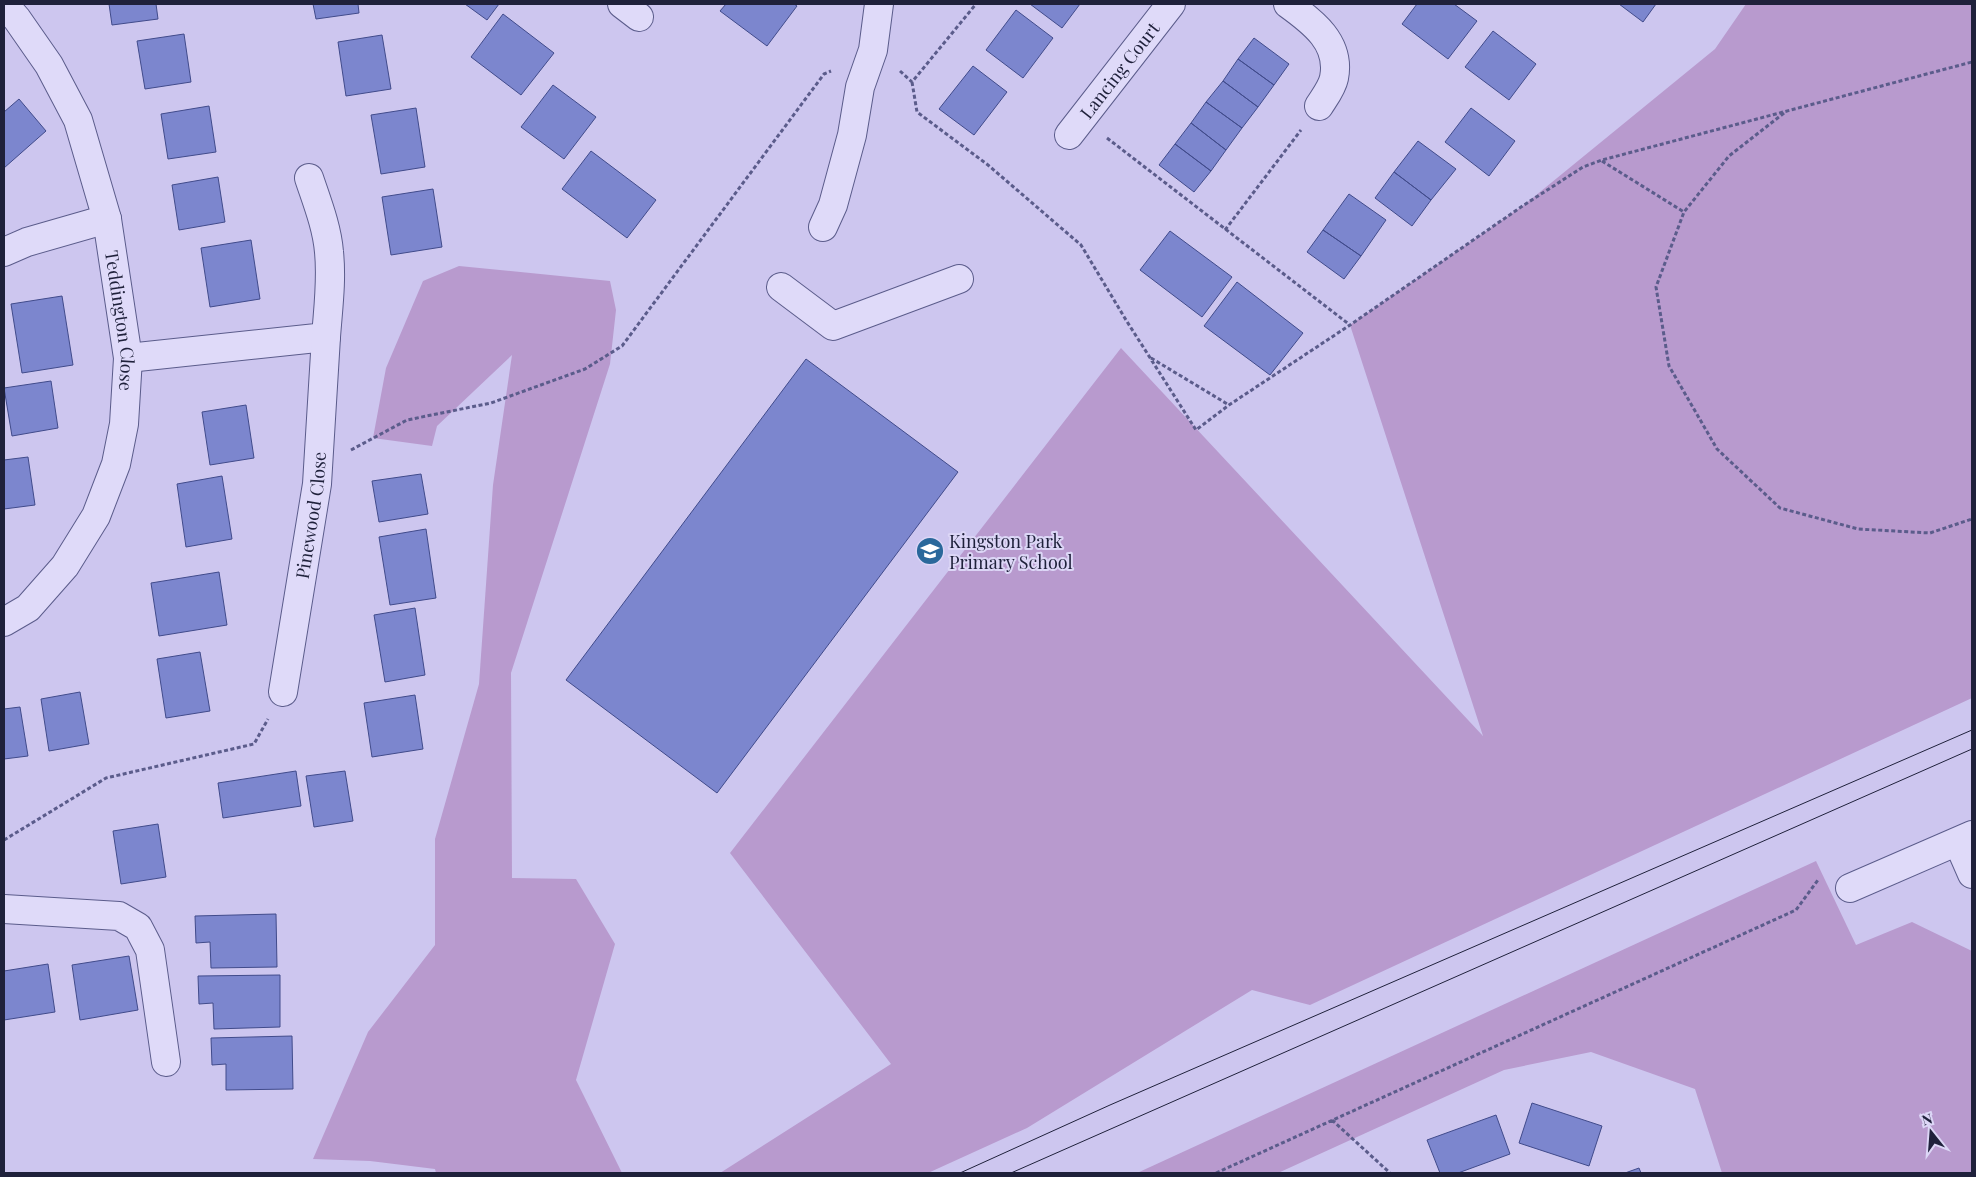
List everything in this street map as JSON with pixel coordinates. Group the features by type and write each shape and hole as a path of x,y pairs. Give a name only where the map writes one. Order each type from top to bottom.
{"street":[{"name":"Teddington Close","path":"4,4 17,19 49,65 78,120 107,218 128,358 124,424 116,464 96,516 65,566 28,608 4,622"},
{"path":"824,227 833,205 852,135 860,87 873,50 879,4"},
{"name":"Lancing Court","path":"1076,127 1171,4"},
{"path":"1288,4 1314,22 1329,41 1335,61 1334,80 1319,106"},
{"name":"Pinewood Close","path":"283,692 317,484 330,284 329,251 320,212 309,178"},
{"path":"4,252 27,242 107,218"},
{"path":"781,287 833,326 959,279"},
{"path":"128,358 326,337"},
{"path":"1850,888 1965,839 1972,874"},
{"path":"4,909 119,916 138,928 150,950 166,1062"}],"path":[{"path":"912,82 976,4"},
{"path":"317,484 352,448 408,420 491,403 585,369 622,346 824,74 873,50 912,82 917,112 988,165 1081,245 1196,430 1524,205 1584,167 1602,160 1972,62"},
{"path":"1225,230 1319,106"},
{"path":"1786,111 1729,156 1684,212 1656,286 1669,366 1717,448 1780,508 1858,529 1930,532 1972,519"},
{"path":"1076,127 1225,230 1350,325"},
{"path":"1602,160 1684,212"},
{"path":"1149,357 1230,405"},
{"path":"4,840 106,778 254,744 283,692"},
{"path":"1216,1173 1796,910 1818,880"},
{"path":"1332,1120 1390,1173"}],"shaded area":[{"path":"1746,4 1972,4 1972,698 1310,1005 1252,990 1027,1128 928,1173 720,1173 891,1064 730,853 1121,348 1483,736 1350,325 1524,205 1715,49"},
{"path":"459,266 610,281 616,310 610,364 511,673 512,878 576,879 615,944 576,1080 622,1173 436,1173 435,1169 370,1161 313,1159 368,1032 435,945 435,839 479,684 493,485 512,355 437,426 432,446 373,438 386,368 423,281"},
{"path":"1816,861 1856,945 1912,922 1972,951 1972,1173 1722,1173 1695,1089 1591,1052 1504,1070 1278,1173 1137,1173"}],"building":[{"path":"109,4 156,4 158,19 112,25"},
{"path":"313,4 358,4 359,13 316,19"},
{"path":"465,4 499,4 487,20"},
{"path":"726,4 794,4 797,6 767,46 720,11"},
{"path":"1030,4 1080,4 1062,28"},
{"path":"1417,4 1454,4 1477,21 1448,59 1402,24"},
{"path":"1619,4 1656,4 1643,22"},
{"path":"1016,10 1053,38 1023,78 986,50"},
{"path":"503,14 554,53 521,95 471,57"},
{"path":"1493,31 1536,64 1509,100 1465,67"},
{"path":"184,34 191,82 145,89 137,41"},
{"path":"382,35 391,89 346,96 338,42"},
{"path":"1254,38 1289,64 1274,85 1238,59"},
{"path":"1238,59 1274,85 1258,107 1223,81"},
{"path":"973,66 1007,92 974,135 939,109"},
{"path":"1223,81 1258,107 1242,128 1206,102"},
{"path":"553,85 596,117 564,159 521,127"},
{"path":"19,99 46,131 4,168 4,112"},
{"path":"1206,102 1242,128 1226,150 1191,123"},
{"path":"209,106 216,152 168,159 161,114"},
{"path":"416,108 425,167 381,174 371,115"},
{"path":"1471,108 1515,141 1489,176 1445,142"},
{"path":"1191,123 1226,150 1211,171 1175,144"},
{"path":"1418,141 1456,169 1431,200 1394,172"},
{"path":"1175,144 1211,171 1194,192 1159,165"},
{"path":"591,151 656,200 627,238 562,189"},
{"path":"1394,172 1431,200 1412,226 1375,198"},
{"path":"218,177 225,222 179,230 172,185"},
{"path":"433,189 442,247 391,255 382,197"},
{"path":"1349,194 1386,220 1361,256 1323,230"},
{"path":"1323,230 1361,256 1344,279 1307,252"},
{"path":"1170,231 1232,277 1202,317 1140,270"},
{"path":"251,240 260,299 210,307 201,248"},
{"path":"1237,282 1303,333 1270,375 1204,326"},
{"path":"62,296 73,365 22,373 11,304"},
{"path":"806,359 958,472 717,793 566,680"},
{"path":"51,381 58,428 12,436 4,388"},
{"path":"246,405 254,458 210,465 202,412"},
{"path":"28,457 35,505 4,509 4,460"},
{"path":"421,474 428,514 379,522 372,481"},
{"path":"222,476 232,539 186,547 177,484"},
{"path":"426,529 436,598 390,605 379,537"},
{"path":"219,572 227,625 159,636 151,583"},
{"path":"415,608 425,675 385,682 374,615"},
{"path":"200,652 210,711 166,718 157,659"},
{"path":"80,692 89,744 49,751 41,699"},
{"path":"415,695 423,749 372,757 364,703"},
{"path":"20,707 28,756 4,759 4,709"},
{"path":"296,771 301,806 223,818 218,783"},
{"path":"345,771 353,821 314,827 306,776"},
{"path":"158,824 166,877 121,884 113,831"},
{"path":"276,914 277,967 211,968 210,942 196,943 195,916"},
{"path":"129,956 138,1010 80,1020 72,965"},
{"path":"48,964 55,1012 4,1020 4,971"},
{"path":"280,975 280,1027 214,1029 213,1003 199,1004 198,976"},
{"path":"292,1036 293,1089 226,1090 226,1064 212,1065 211,1038"},
{"path":"1532,1103 1602,1126 1589,1166 1519,1143"},
{"path":"1496,1115 1510,1154 1458,1173 1440,1173 1427,1140"},
{"path":"1639,1168 1641,1173 1625,1173"}],"tram line":[{"path":"960,1173 1110,1105 1972,730"},
{"path":"1011,1173 1972,749"}],"place":[{"name":"Kingston Park Primary School","path":"930,551"}]}
